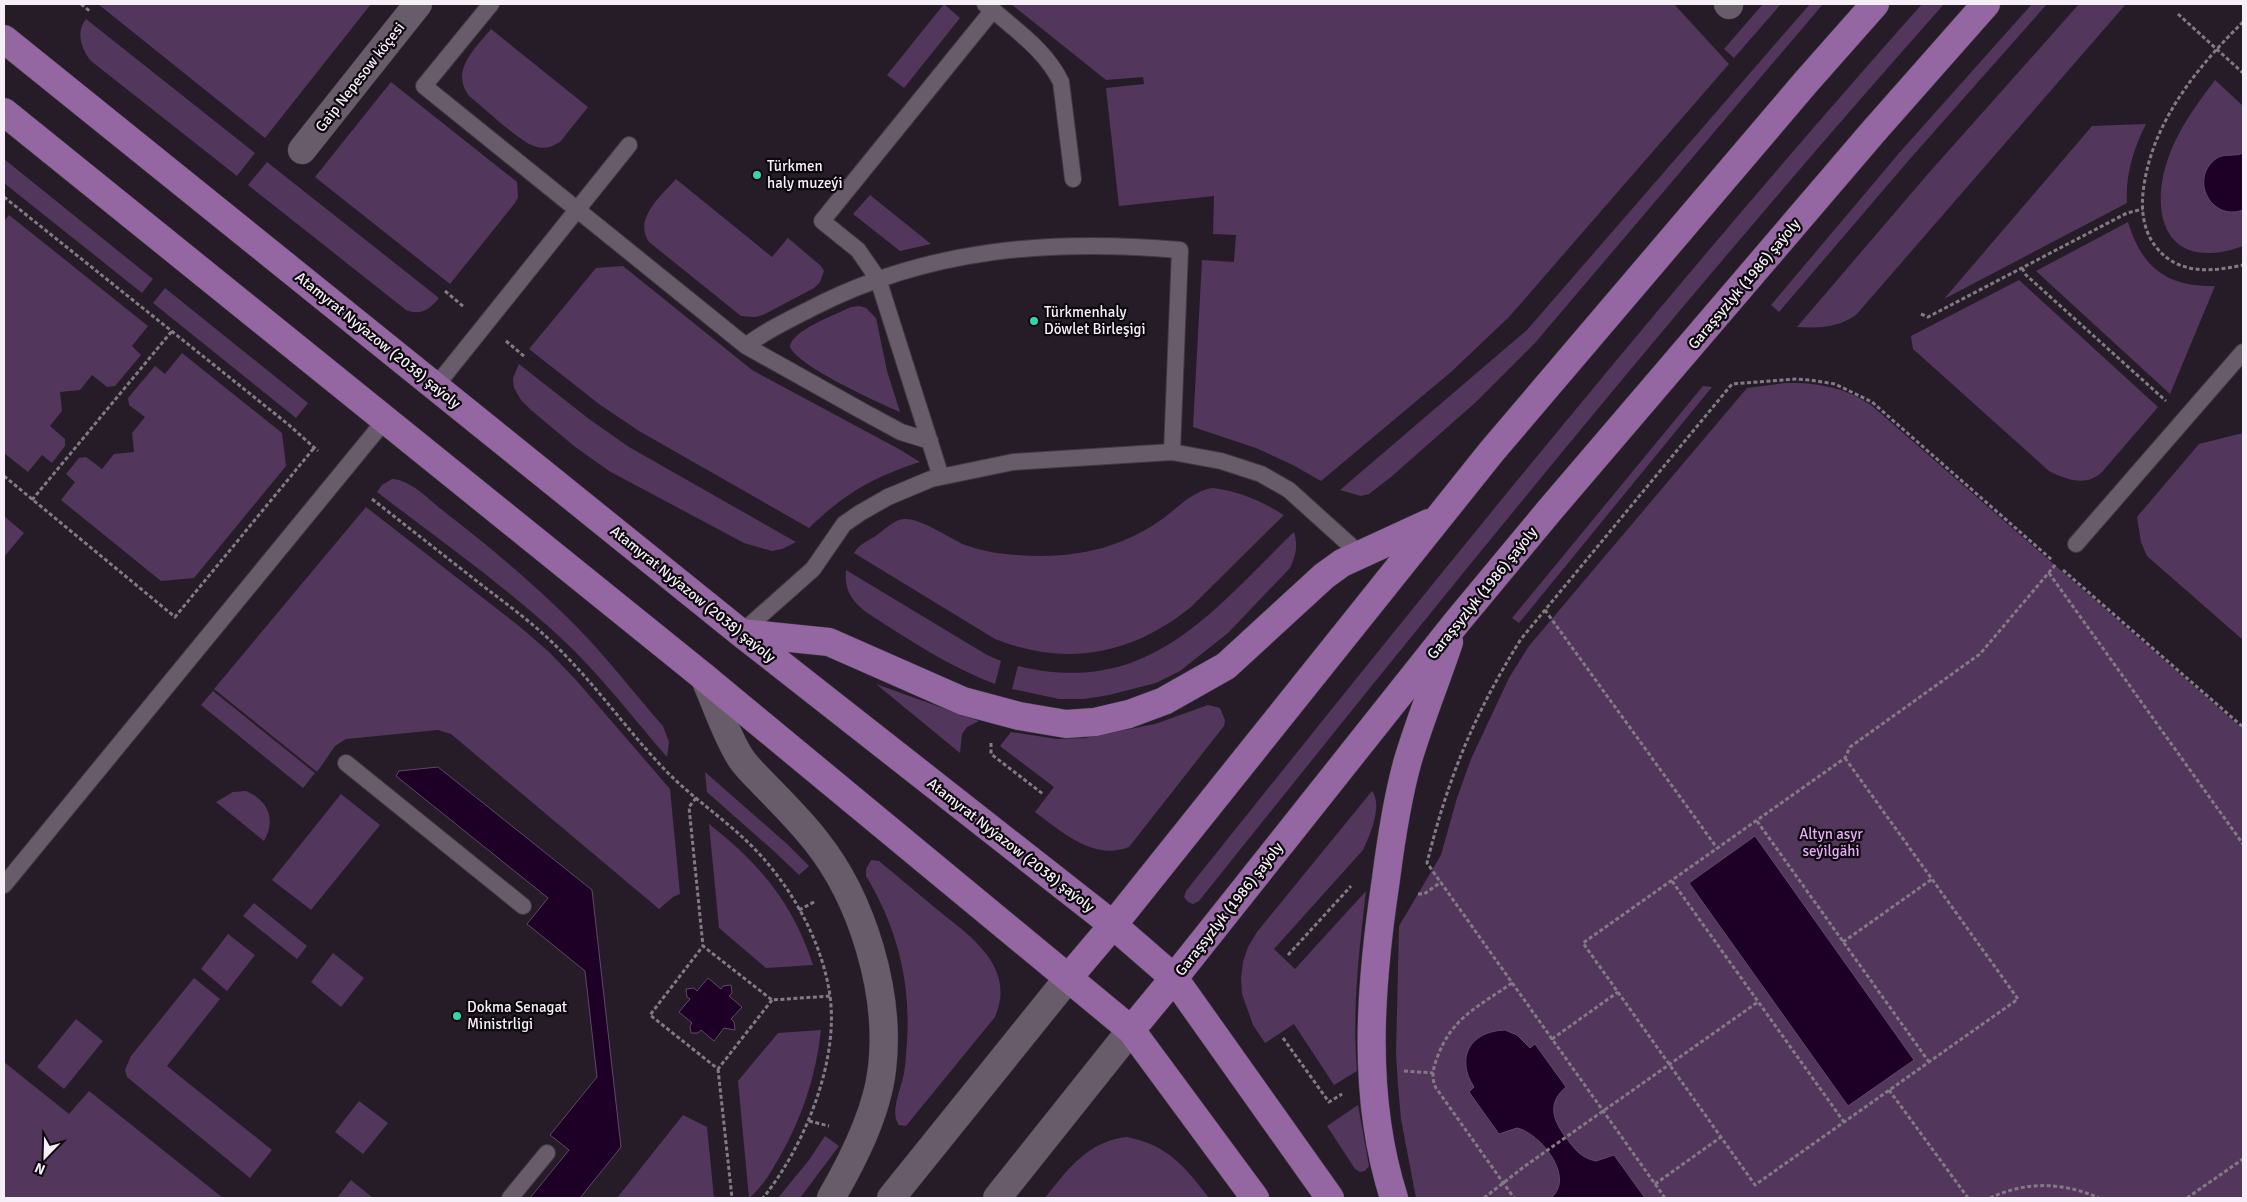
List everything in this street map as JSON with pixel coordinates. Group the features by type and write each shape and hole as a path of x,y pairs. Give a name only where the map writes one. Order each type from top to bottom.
{"main road":[{"name":"Gaip Nepesow köçesi","path":"302,150 418,4"},
{"path":"891,1198 1068,977 1113,925 1435,520 1806,82 1875,4"},
{"name":"Garaşsyzlyk (1986) şaýoly","path":"997,1198 1456,623 1549,511 1873,132 1986,4"},
{"name":"Atamyrat Nyýazow (2038) şaýoly","path":"4,39 741,633 1113,925 1174,978 1330,1198"},
{"path":"4,112 704,677 1131,1030 1255,1198"},
{"path":"741,633 829,642 963,701 1019,716 1066,724 1095,722 1129,714 1164,701 1226,666 1324,576 1342,563 1435,520"},
{"path":"1394,1198 1374,1105 1371,1064 1376,948 1392,834 1408,761 1456,623"},
{"path":"704,677 740,758 817,841 841,878 862,923 872,959 881,998 884,1030 882,1070 872,1111 852,1162 831,1198"}],"lane":[{"path":"491,4 424,86 746,346 901,432 930,441"},
{"path":"942,477 878,279 858,250 822,221 989,7 1040,51 1054,68 1060,82 1073,179"},
{"path":"435,387 630,145"},
{"path":"746,346 760,335 833,298 878,279 931,264 1014,249 1090,244 1180,250 1172,452"},
{"path":"2076,544 2243,352"},
{"path":"4,885 386,419"},
{"path":"741,633 812,569 844,524 888,497 931,479 1013,462 1172,452 1222,461 1261,474 1289,490 1361,555"},
{"path":"346,764 523,906"},
{"path":"510,1198 547,1153"}],"path":[{"path":"81,4 91,12"},
{"path":"2178,14 2243,73"},
{"path":"2243,22 2184,90 2159,134 2145,176 2143,209 2148,234 2162,255 2174,263 2203,271 2220,270 2243,265"},
{"path":"4,197 289,425 316,450 175,617 4,476"},
{"path":"1921,314 1928,317 2127,213 2143,209"},
{"path":"2022,268 2026,276 2164,400"},
{"path":"32,500 172,331"},
{"path":"1665,1198 1427,863 1436,828 1459,758 1472,727 1500,673 1521,639 1732,384 1796,379 1810,380 1835,384 1872,402 2243,727"},
{"path":"372,499 524,618 555,645 583,674 668,773 763,857 787,889 799,910 822,963 830,996 831,1030 822,1079 809,1121 780,1175 763,1198"},
{"path":"1845,758 2018,999 1755,1185 1583,943 1845,758 1850,746 1980,654 2056,564"},
{"path":"2049,574 2243,844"},
{"path":"1545,610 1717,848"},
{"path":"991,754 1043,794"},
{"path":"696,798 690,807 703,946 650,1015 718,1069"},
{"path":"1757,820 1929,1062"},
{"path":"1843,942 1932,879"},
{"path":"1672,881 1844,1122"},
{"path":"1415,893 1424,894 1441,882"},
{"path":"799,910 816,901 820,908"},
{"path":"1288,955 1334,904"},
{"path":"703,946 772,1000 830,996"},
{"path":"1512,982 1454,1025 1446,1035 1433,1073 1436,1088 1514,1198"},
{"path":"1552,1038 1618,992"},
{"path":"732,1198 718,1069 772,1000"},
{"path":"1484,1198 1525,1166 1758,1002"},
{"path":"1283,1038 1324,1094"},
{"path":"1399,1072 1411,1070 1433,1073"},
{"path":"1889,1090 1968,1198"},
{"path":"809,1121 829,1127 832,1120"},
{"path":"1655,1184 1721,1137"},
{"path":"2187,1198 2243,1159"},
{"path":"1990,1198 2018,1188 2045,1185 2072,1188 2099,1198"}],"green space":[{"path":"98,4 371,4 265,138"},
{"path":"944,4 960,18 904,88 887,75"},
{"path":"1011,4 1674,4 1729,64 1509,317 1451,372 1321,481 1293,465 1256,448 1193,427 1202,260 1234,262 1236,235 1213,234 1214,196 1119,206 1106,88 1144,84 1143,77 1106,80"},
{"path":"1763,4 1781,4 1734,58 1724,49"},
{"path":"1810,4 1823,4 1535,343 1476,402 1369,494 1361,496 1340,490 1527,330"},
{"path":"1922,4 1944,4 1753,224 1659,336 1199,901 1193,904 1188,902 1184,897 1186,891 1457,554 1733,221"},
{"path":"2032,4 2047,4 1909,160 1779,312 1771,305 1900,152"},
{"path":"2079,4 2126,4 1856,315 1835,325 1797,327 1927,175"},
{"path":"86,19 255,153 237,176 91,61 85,52 80,35"},
{"path":"491,29 588,107 560,142 551,147 544,148 528,143 469,96 462,77 463,69 472,52"},
{"path":"2215,80 2243,106 2243,246 2216,253 2194,252 2179,244 2168,231 2162,214 2161,194 2164,171 2176,139 2192,112"},
{"path":"391,82 517,182 518,197 515,203 450,284 315,177"},
{"path":"2146,124 2131,162 2127,182 2127,203 1944,299 2092,126"},
{"path":"4,159 153,279 142,293 4,183"},
{"path":"267,162 439,298 421,312 406,310 248,185"},
{"path":"676,179 772,257 788,238 821,266 824,271 820,282 814,288 763,315 755,317 741,316 649,242 644,225 647,216 657,200"},
{"path":"870,195 931,244 900,251 853,214"},
{"path":"9,215 148,326 132,346 141,355 115,386 107,387 92,375 80,390 60,392 62,411 50,426 65,439 65,446 52,463 42,455 28,472 4,453 4,221"},
{"path":"2128,222 2141,252 2159,272 2183,283 2215,286 2170,394 2036,271"},
{"path":"623,266 752,370 920,462 888,474 860,488 834,505 809,528 639,431 599,404 529,349 596,268"},
{"path":"2019,280 2158,407 2096,477 2076,481 2049,471 1913,349 1911,336"},
{"path":"165,288 308,403 296,418 153,303"},
{"path":"859,306 866,308 876,318 887,371 900,412 823,374 796,355 790,347 792,341 806,329 851,307"},
{"path":"182,353 282,433 286,466 194,578 161,581 61,500 75,482 66,474 79,458 86,457 102,469 114,454 134,452 132,433 145,417 129,405 128,398 155,366 165,374"},
{"path":"519,364 589,419 629,447 796,542 782,549 772,551 744,543 609,471 574,446 521,400 514,388 513,378"},
{"name":"Altyn asyr seýilgähi","path":"1785,383 1807,383 1830,387 1851,394 1871,405 2243,729 2243,1198 1416,1198 1401,1119 1396,1054 1399,926 1441,855 1457,798 1471,759 1509,678 1529,646 1747,388"},
{"path":"1703,386 1712,387 1519,623 1512,618"},
{"path":"2243,433 2243,640 2147,556 2141,542 2137,517 2199,444"},
{"path":"392,479 407,483 421,492 511,566 585,635 663,726 669,742 667,757 602,681 561,638 494,581 377,492 382,485"},
{"path":"1212,488 1250,497 1284,515 1191,607 1169,623 1145,636 1122,646 1097,652 1047,653 1021,648 995,639 854,553 861,545 893,523 906,519 923,523 965,545 991,552 1010,555 1054,556 1090,551 1125,540 1142,532 1190,497"},
{"path":"366,507 519,626 549,652 576,680 670,789 680,894 673,897 659,909 451,734 438,730 346,739 335,746 317,772 214,689"},
{"path":"4,516 24,533 4,557"},
{"path":"1294,532 1296,550 1290,568 1228,633 1180,671 1156,683 1109,695 1084,699 1059,699 1012,689 1018,666 1064,673 1105,670 1141,659 1174,641 1205,618"},
{"path":"846,570 987,655 1001,661 995,684 962,670 899,634 863,610 850,595 846,584"},
{"path":"876,684 979,721 967,727 962,734 960,753"},
{"path":"213,691 315,773 303,788 201,705"},
{"path":"1208,705 1220,708 1225,720 1224,726 1129,847 1116,850 1103,850 1079,842 1067,836 1035,812 1054,787 1000,746 1011,732 1057,739 1085,738 1155,724"},
{"path":"705,772 786,843 809,866 799,875 707,792"},
{"path":"246,791 260,800 268,812 270,819 268,833 264,841 216,802 233,792"},
{"path":"1372,791 1375,797 1376,812 1372,829 1363,850 1274,949 1295,969 1366,891 1356,1003 1357,1071 1334,1085 1294,1024 1265,1043 1253,1025 1242,994 1243,962 1248,947 1257,932"},
{"path":"341,794 380,825 311,910 272,880"},
{"path":"709,824 744,854 772,886 795,922 813,965 766,968 719,928"},
{"path":"871,860 879,861 977,943 988,956 1000,984 1000,999 995,1017 906,1126 899,1125 895,1113 905,1069 908,1020 907,998 900,956 894,935 877,895 866,876 866,869"},
{"path":"254,903 307,946 297,959 243,916"},
{"path":"228,934 255,955 227,991 201,969"},
{"path":"333,953 364,978 341,1007 311,982"},
{"path":"194,978 220,999 167,1066 272,1150 250,1178 127,1077 125,1070 131,1056"},
{"path":"76,1019 103,1041 64,1089 37,1067"},
{"path":"821,1030 812,1080 795,1128 769,1174 758,1190 749,1198 738,1081 778,1033"},
{"path":"4,1062 69,1114 89,1091 223,1198 4,1198"},
{"path":"359,1101 388,1123 363,1154 335,1132"},
{"path":"1358,1105 1369,1166 1365,1171 1360,1172 1355,1169 1327,1126"},
{"path":"683,1115 707,1127 714,1198 617,1198"},
{"path":"825,1136 839,1146 800,1198 778,1198 809,1160"},
{"path":"1127,1137 1154,1146 1165,1152 1183,1167 1209,1198 1045,1198 1071,1167 1090,1150 1101,1144"},
{"path":"351,1180 373,1198 337,1198"}],"shaded area":[{"path":"2243,153 2243,210 2232,212 2221,210 2207,196 2204,176 2208,166 2217,158"},
{"path":"438,767 592,890 621,1147 580,1198 530,1198 569,1150 550,1135 597,1077 585,971 527,924 548,898 396,776 399,771"},
{"path":"1755,836 1914,1060 1848,1106 1689,883"},
{"path":"708,978 721,989 723,986 731,985 732,993 729,996 742,1007 731,1019 734,1022 735,1030 724,1028 714,1041 701,1030 698,1033 691,1033 690,1026 692,1023 679,1012 690,999 687,997 686,989 694,988 697,991"},
{"path":"1505,1030 1517,1035 1530,1048 1535,1044 1566,1087 1556,1098 1554,1110 1560,1129 1574,1148 1590,1160 1596,1161 1614,1155 1645,1198 1551,1198 1558,1189 1559,1179 1552,1157 1536,1138 1517,1128 1499,1134 1469,1092 1474,1087 1468,1076 1466,1066 1466,1056 1469,1048 1483,1035"}],"place":[{"name":"Türkmen haly muzeýi","path":"757,175"},
{"name":"Türkmenhaly Döwlet Birleşigi","path":"1034,321"},
{"name":"Dokma Senagat Ministrligi","path":"457,1016"}]}
